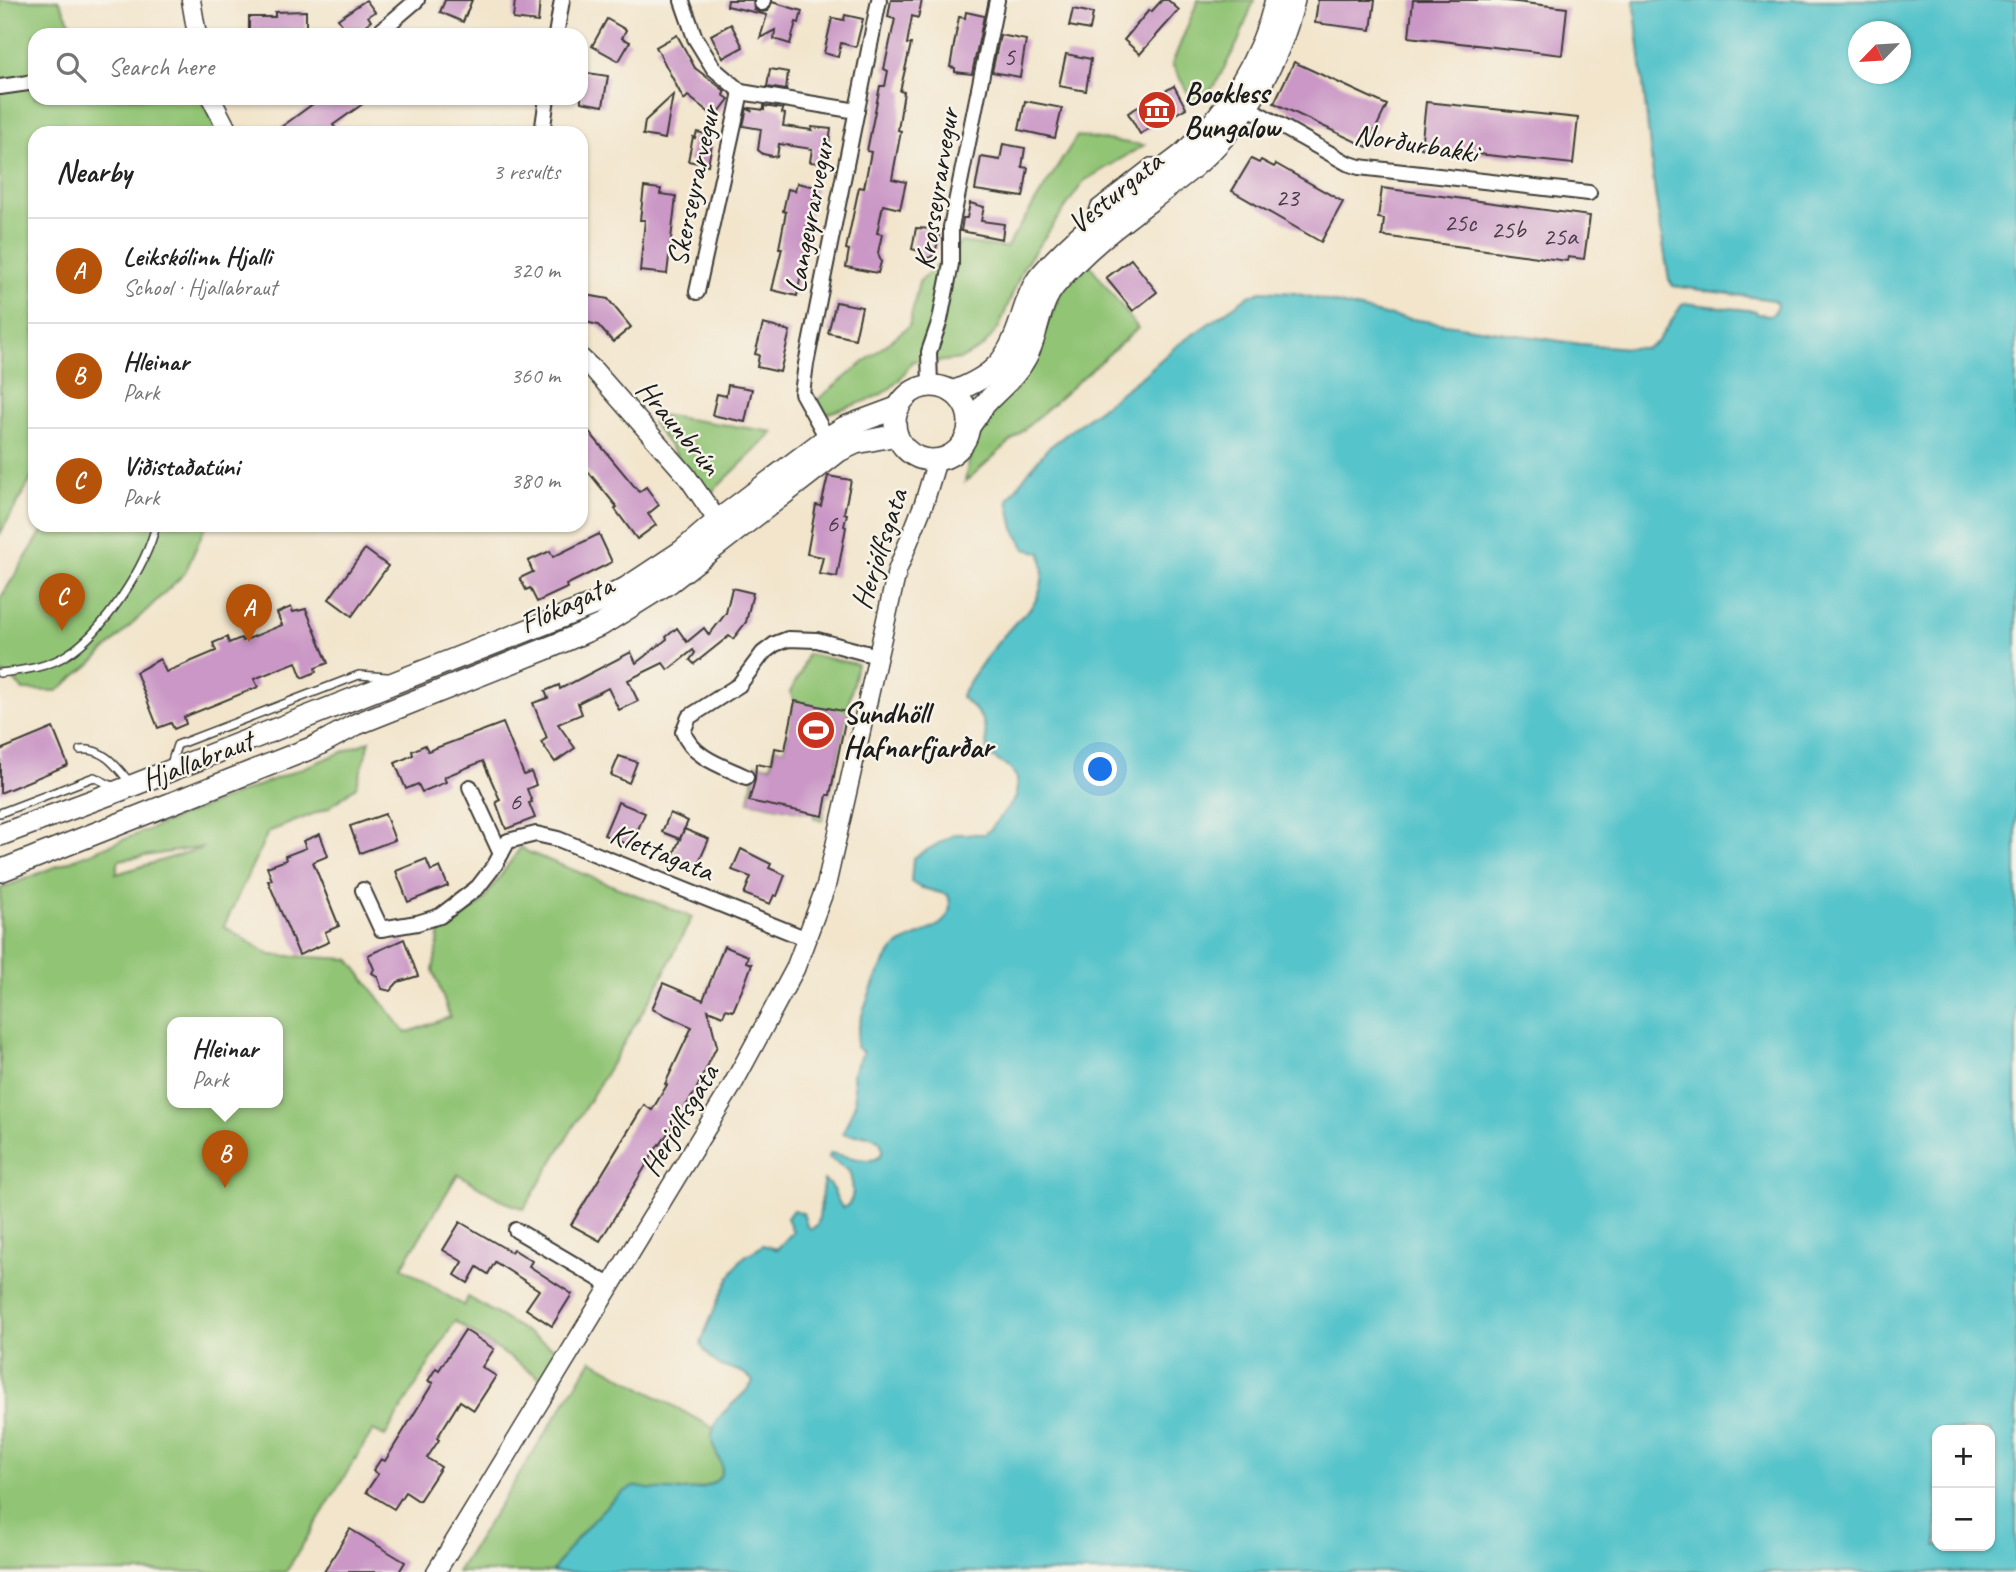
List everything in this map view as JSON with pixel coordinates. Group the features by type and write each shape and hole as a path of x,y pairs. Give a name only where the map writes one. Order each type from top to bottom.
{"main road":[{"name":"Vesturgata","path":"952,392 983,379 997,366 1010,348 1038,278 1087,229 1172,162 1206,130 1231,98 1256,54 1276,0"},
{"name":"Vesturgata","path":"969,427 1026,358 1053,286 1115,228 1191,169 1247,107 1277,51 1294,0"},
{"path":"723,528 827,438 899,407 912,393 930,387 952,392 965,407 969,427 966,439 949,457 925,460 913,455 903,446 897,435 895,426 899,407"},
{"path":"723,528 839,451 856,443 897,435"},
{"name":"Flókagata","path":"405,679 597,603 723,528"},
{"name":"Flókagata","path":"414,701 601,625 670,582 723,528"},
{"name":"Hjallabraut","path":"0,835 120,785 405,679"},
{"name":"Hjallabraut","path":"0,871 314,747 357,724 414,701"}],"street":[{"path":"191,0 196,28"},
{"path":"384,28 417,0"},
{"path":"557,28 562,0"},
{"name":"Langeyrarvegur","path":"827,438 802,393 879,0"},
{"name":"Krosseyrarvegur","path":"930,387 929,352 940,320 951,264 951,227 997,0"},
{"name":"Skerseyrarvegur","path":"682,1 695,38 714,69 741,92 857,111"},
{"path":"0,87 28,83"},
{"name":"Skerseyrarvegur","path":"697,292 741,92"},
{"path":"215,105 225,126"},
{"path":"543,126 546,105"},
{"name":"Norðurbakki","path":"1247,107 1348,163 1359,166 1589,193"},
{"name":"Hraunbrún","path":"588,364 686,475 723,528"},
{"name":"Herjólfsgata","path":"436,1572 757,1044 795,969 826,886 838,841 897,571 924,503 937,460"},
{"name":"Herjólfsgata","path":"746,777 696,752 687,743 683,732 689,717 739,685 763,653 788,639 817,640 877,656"},
{"path":"470,787 501,854"},
{"name":"Klettagata","path":"363,890 381,929 440,916 478,887 508,841 536,834 558,839 807,939"},
{"path":"516,1230 611,1286"}],"lane":[{"path":"0,673 38,668 67,655 81,644 103,622 124,590 143,560 153,532"},
{"path":"80,750 89,749 103,754 120,785"},
{"path":"0,813 93,777 120,785"}],"green space":[{"path":"0,0 59,0 73,28 28,28 28,105 205,105 215,126 28,126 28,484 0,534"},
{"path":"1198,0 1254,0 1238,42 1215,85 1194,104 1172,64"},
{"path":"1077,136 1144,145 1084,181 1023,268 999,327 983,347 961,359 912,361 904,374 885,392 823,415 812,404 909,326 919,282 961,242 1006,248"},
{"path":"1086,260 1138,328 965,482 970,452 986,423 1011,389 1066,281"},
{"path":"660,415 774,432 708,496 652,423"},
{"path":"42,532 203,532 185,573 92,663 57,691 23,690 9,676 0,673 0,599"},
{"name":"Sundhöll Hafnarfjarðar","path":"807,654 857,664 830,795 827,795 822,820 814,818 814,814 749,801 756,764 771,766 775,748 785,750 795,702 790,692"},
{"path":"370,741 356,787 328,808 268,832 224,926 270,955 349,959 406,1033 450,1017 433,970 441,925 479,906 521,847 692,917 654,993 524,1209 503,1201 458,1174 402,1267 464,1306 468,1297 559,1349 542,1379 455,1321 385,1436 373,1430 286,1572 0,1572 0,889","holes":["203,848 116,874 119,860"]},
{"path":"592,1360 908,1538 900,1572 457,1572"}],"water":[{"path":"1634,0 2016,0 2016,1572 552,1572 589,1524 624,1492 634,1487 694,1489 717,1480 722,1469 712,1442 714,1427 723,1413 753,1382 744,1373 717,1364 701,1344 726,1284 744,1257 763,1245 777,1249 793,1232 787,1218 793,1210 803,1213 807,1226 811,1229 817,1225 824,1180 843,1208 850,1202 853,1187 849,1171 828,1157 830,1153 862,1160 877,1158 881,1154 882,1145 875,1138 843,1133 855,1104 853,1072 863,1052 856,1047 860,1023 874,983 893,950 931,930 947,917 950,907 948,895 911,882 913,858 955,834 984,834 1016,797 1017,778 1010,768 987,754 983,721 961,695 992,650 1034,604 1040,590 1043,574 1041,553 1025,549 1014,529 1008,500 1047,449 1145,374 1175,347 1247,297 1261,291 1294,293 1385,315 1580,344 1630,348 1646,348 1657,342 1683,303 1756,311 1757,314 1770,315 1775,312 1777,304 1773,300 1673,286 1669,280 1655,194"}],"building":[{"path":"366,0 375,12 368,16 371,21 360,28 345,28 338,19"},
{"path":"445,0 472,0 463,22 440,12"},
{"path":"515,0 540,0 538,22 513,19"},
{"path":"728,0 753,0 754,9 760,12 768,11 772,2 802,11 790,44 774,39 775,30 760,38 767,15 727,6"},
{"path":"891,0 922,0 918,18 912,16 907,44 911,44 900,91 904,92 898,130 901,131 892,179 906,182 900,209 883,205 877,233 882,234 878,273 846,267 849,250 846,249 859,187 864,188 871,152 867,151 880,86 885,86 888,71 884,69 895,19 888,17"},
{"path":"1162,0 1168,0 1179,10 1140,54 1124,40 1149,10 1151,12"},
{"path":"1318,0 1375,0 1371,30 1315,23"},
{"path":"1413,0 1499,0 1567,8 1562,55 1409,37"},
{"path":"1073,9 1093,13 1090,30 1069,26"},
{"path":"306,11 306,28 249,28 249,17 275,17 275,12"},
{"path":"966,12 984,16 972,74 955,72 955,68 950,67 959,17 965,18"},
{"path":"845,15 863,19 856,47 841,43 838,57 824,53 832,18 844,20"},
{"path":"607,19 626,30 622,38 630,42 619,61 592,46"},
{"path":"731,24 743,47 723,58 711,35"},
{"path":"677,35 695,68 725,91 723,95 729,99 715,117 688,96 684,100 656,47"},
{"path":"1000,35 1026,40 1020,77 992,72"},
{"path":"1066,54 1091,59 1086,91 1059,86"},
{"path":"1294,62 1387,105 1367,147 1274,103"},
{"path":"770,69 788,72 786,90 767,87"},
{"path":"588,73 608,76 603,106 588,103"},
{"name":"Bookless Bungalow","path":"1174,86 1186,108 1140,134 1128,113"},
{"path":"673,95 665,139 643,135 645,121"},
{"path":"1025,101 1062,108 1055,138 1019,130"},
{"path":"1426,102 1578,118 1573,164 1421,148"},
{"path":"311,105 361,105 334,126 283,126"},
{"path":"764,106 783,109 783,126 812,130 812,127 831,129 826,164 810,162 812,149 779,144 777,157 758,150 761,129 743,126 747,108 752,112 750,108 764,110"},
{"path":"697,132 710,135 712,144 708,165 688,161 693,137 695,138"},
{"path":"1003,144 1025,148 1022,167 1028,168 1023,197 975,190 981,157 1000,160"},
{"path":"1251,159 1259,163 1261,160 1274,167 1276,164 1343,202 1321,242 1232,191"},
{"path":"797,183 816,187 806,229 809,229 797,296 772,290 782,248 779,248 788,189 795,191"},
{"path":"644,187 661,189 660,194 676,196 667,274 640,271 645,220 640,220"},
{"path":"1382,188 1590,216 1584,259 1568,257 1567,261 1382,236 1384,219 1378,218"},
{"path":"970,203 984,207 981,221 1004,224 1002,239 961,231"},
{"path":"916,228 934,229 939,236 935,254 929,258 912,249"},
{"path":"1131,259 1157,292 1133,311 1106,278"},
{"path":"588,295 608,299 631,327 613,342 598,325 588,323"},
{"path":"836,302 862,307 855,339 828,333"},
{"path":"763,324 790,331 780,372 757,367 759,355 755,354"},
{"path":"728,385 752,389 745,422 712,415 717,394 726,396"},
{"path":"588,430 639,492 646,487 659,505 648,514 656,525 637,539 615,509 617,507 588,472"},
{"path":"828,476 851,480 844,513 847,514 846,527 837,577 819,574 823,557 807,554 816,505 821,506"},
{"path":"599,534 612,562 537,602 530,588 526,590 520,578 533,572 528,561 550,551 553,557"},
{"path":"365,549 388,566 352,616 329,599"},
{"path":"732,588 753,593 746,622 733,639 729,636 694,664 690,660 695,653 693,650 668,670 663,663 628,680 638,701 619,710 608,688 578,703 582,714 558,724 575,748 555,762 541,742 547,738 533,703 548,698 545,691 559,685 560,689 631,652 636,663 677,628 687,642 704,628 709,635 726,613"},
{"path":"291,607 293,612 306,609 328,663 315,668 316,672 302,678 296,662 254,679 258,687 184,717 186,724 174,729 171,723 158,728 136,672 160,659 166,672 216,651 213,643 227,637 229,643 241,638 243,641 282,625 277,613"},
{"name":"Sundhöll Hafnarfjarðar","path":"795,701 847,712 823,816 749,801 756,764 772,767 775,748 785,750"},
{"path":"503,723 524,775 531,772 536,785 527,789 535,818 506,829 496,802 500,800 483,761 444,777 446,782 422,792 418,784 406,789 395,763 413,755 412,751 425,745 428,751"},
{"path":"53,728 68,765 0,793 0,750"},
{"path":"619,756 637,762 629,783 611,775"},
{"path":"618,802 645,813 631,846 604,835"},
{"path":"670,813 688,821 680,839 662,832"},
{"path":"385,814 395,840 360,853 350,826"},
{"path":"684,829 709,839 696,869 672,858"},
{"path":"320,834 328,856 313,862 339,926 325,932 329,942 299,955 268,881 272,880 267,867 306,848 303,841"},
{"path":"741,849 771,864 769,868 785,875 777,896 774,895 770,904 744,894 751,877 732,870"},
{"path":"426,859 431,871 440,867 448,886 408,902 396,871"},
{"path":"404,939 418,976 398,982 390,991 382,989 377,976 372,973 374,969 368,955"},
{"path":"724,946 748,956 746,962 752,964 745,983 733,1011 726,1009 723,1016 708,1010 717,1046 695,1092 659,1144 600,1241 571,1225 644,1105 652,1110 667,1085 665,1084 692,1027 652,1009 663,983 703,1000"},
{"path":"460,1222 532,1261 529,1266 572,1294 552,1326 526,1309 539,1290 495,1262 488,1274 477,1267 468,1283 455,1275 463,1262 443,1250"},
{"path":"465,1330 494,1349 482,1367 496,1376 474,1410 460,1401 437,1438 439,1440 427,1458 441,1467 419,1501 405,1492 394,1509 366,1492 378,1474 373,1471 381,1459 385,1461 433,1383 428,1381 436,1368 439,1370"},
{"path":"350,1529 405,1562 399,1572 324,1572"}],"place":[{"name":"Bookless Bungalow","path":"1157,110"},
{"name":"Viðistaðatúni","path":"62,631"},
{"name":"Leikskólinn Hjalli","path":"249,642"},
{"name":"Sundhöll Hafnarfjarðar","path":"816,730"},
{"name":"Hleinar","path":"225,1188"}]}
